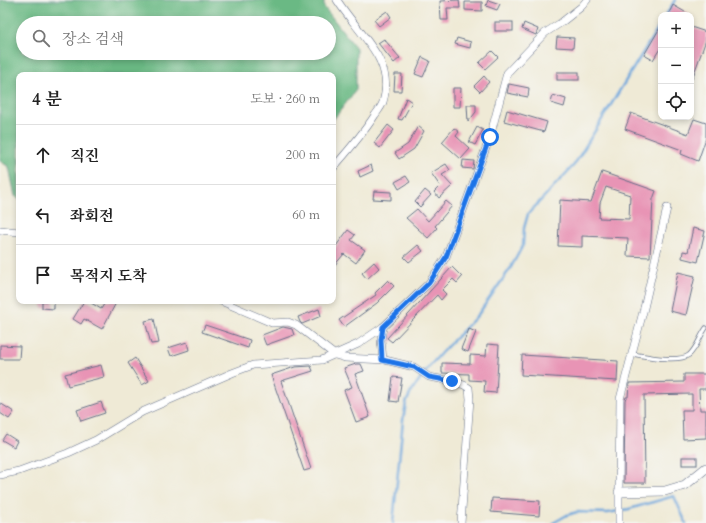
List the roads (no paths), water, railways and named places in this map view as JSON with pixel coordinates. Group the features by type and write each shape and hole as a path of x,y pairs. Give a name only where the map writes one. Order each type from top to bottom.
{"street":[{"path":"336,164 368,127 383,103 386,88 385,75 377,56 362,34 344,12 337,0"},
{"path":"0,475 19,471 68,453 96,440 142,412 253,365 322,360 358,344 383,327 429,283 446,257 490,137 507,73 545,33 581,7 586,0"},
{"path":"619,523 620,400 667,208"},
{"path":"0,230 16,232"},
{"path":"228,304 272,323 288,322 296,325 335,355 345,358 382,360 414,367 429,377 452,381 469,388 470,399 461,523"},
{"path":"382,360 381,340 383,327"},
{"path":"619,492 665,491 685,485 706,468"}],"lane":[{"path":"632,354 681,358 689,355 706,328"}],"waterway":[{"path":"668,12 675,0"},
{"path":"393,523 403,420 406,403 411,392 424,373 441,353 477,316 510,269 523,245 524,228 528,214 574,165 658,28"},
{"path":"553,523 567,515 577,512 608,513 629,509 674,496 686,523"}]}
